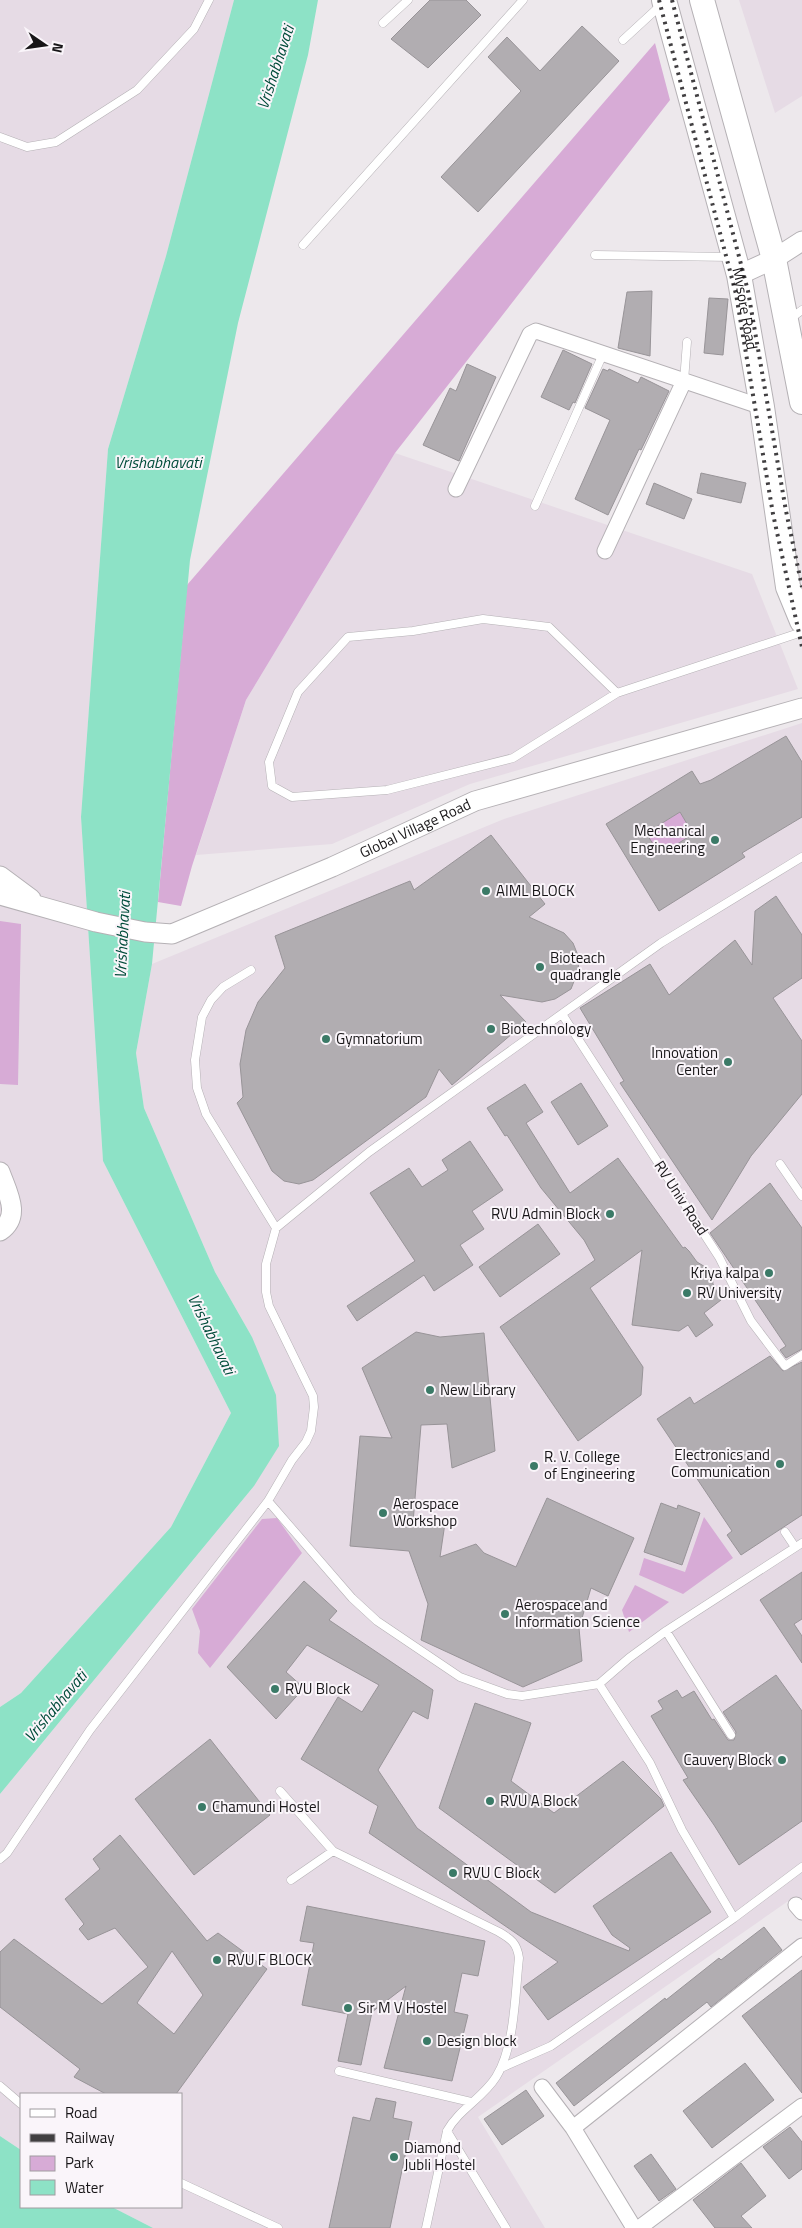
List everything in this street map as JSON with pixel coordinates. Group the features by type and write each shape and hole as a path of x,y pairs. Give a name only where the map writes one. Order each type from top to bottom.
{"highway":[{"path":"702,0 774,259 794,316 802,402"},
{"name":"Mysore Road","path":"664,1 736,266 762,407 788,587 802,621"}],"street":[{"path":"736,266 774,259 802,241"},
{"path":"456,489 530,334 536,331 762,407"},
{"path":"605,551 684,381"},
{"name":"Global Village Road","path":"0,895 36,904 60,913 145,932 172,934 332,867 475,801 802,708"},
{"name":"Global Village Road","path":"0,876 36,904"},
{"path":"0,1172 13,1211 8,1226 0,1231"},
{"path":"573,2128 802,1946"},
{"path":"542,2087 573,2128 634,2228"},
{"path":"639,2228 802,2106"}],"lane":[{"path":"0,137 27,147 56,142 137,90 194,29 209,0"},
{"path":"383,23 408,0"},
{"path":"303,245 523,0"},
{"path":"623,40 664,1"},
{"path":"595,255 736,266"},
{"path":"684,381 687,342"},
{"path":"535,506 603,354"},
{"path":"617,693 550,627 483,619 414,630 348,637 298,692 269,762 272,786 292,796 387,790 513,758 617,693 802,632"},
{"path":"0,1858 12,1845 90,1730 268,1501 292,1460 306,1442 314,1408 313,1396 269,1306 266,1292 266,1264 276,1228 369,1152 661,943 802,857"},
{"path":"251,970 223,987 211,1000 202,1017 195,1060 197,1088 206,1114 276,1228"},
{"name":"RV Univ Road","path":"562,1014 719,1258 751,1322 785,1366 802,1355"},
{"path":"780,1164 802,1196"},
{"path":"268,1501 352,1598 377,1621 460,1677 507,1694 522,1696 599,1684 629,1658 666,1631 799,1545 785,1532"},
{"path":"666,1631 730,1735"},
{"path":"599,1684 650,1763 682,1830 734,1918"},
{"path":"280,1791 333,1851 499,1932 511,1939 517,1946 519,1958 508,2045 501,2068 488,2087 455,2119 447,2131 426,2228"},
{"path":"291,1880 333,1851"},
{"path":"501,2068 551,2046 734,1918 802,1866"},
{"path":"339,2071 471,2102"},
{"path":"0,2086 20,2103"},
{"path":"447,2131 506,2228"},
{"path":"182,2183 278,2228"}],"shaded area":[{"path":"0,0 234,0 166,256 108,449 81,817 103,1161 231,1413 171,1527 21,1693 0,1707"},
{"path":"739,0 802,0 802,96 775,113"},
{"path":"395,453 752,574 798,689 470,784 332,844 196,855 246,700"},
{"name":"R. V. College of Engineering","path":"802,723 802,1906 794,1897 478,2117 545,2228 153,2228 114,2208 182,2208 182,2093 20,2093 20,2149 0,2136 0,1794 254,1486 252,1337 215,1272 144,1108 136,1053 152,964 504,819"}],"green space":[{"path":"655,43 670,100 395,453 246,700 192,866 181,906 158,902 187,585"},
{"path":"680,812 701,848 682,860 674,846 660,855 646,833"},
{"path":"0,921 21,924 18,1085 0,1084"},
{"path":"704,1517 733,1558 683,1594 639,1575 644,1558 685,1572"},
{"path":"277,1518 302,1553 210,1668 198,1653 200,1631 192,1609 262,1519"},
{"path":"635,1585 669,1602 629,1632 622,1610"}],"water":[{"name":"Vrishabhavati","path":"234,0 318,0 308,55 238,323 190,560 152,964 136,1053 144,1108 215,1272 252,1337 276,1395 279,1446 254,1486 0,1794 0,1707 21,1693 171,1527 231,1413 103,1161 81,817 108,449 166,256"},
{"path":"0,2136 20,2149 20,2208 114,2208 153,2228 0,2228"}],"building":[{"path":"430,0 466,0 481,15 428,68 391,39"},
{"path":"582,26 619,61 478,212 441,177 521,91 488,57 507,37 540,71"},
{"path":"652,291 650,356 618,348 627,292"},
{"path":"709,298 728,299 723,355 704,353"},
{"path":"563,350 592,364 575,403 573,402 569,410 541,397"},
{"path":"467,364 496,377 459,461 423,445 450,388 456,391"},
{"path":"603,369 608,371 609,369 638,383 641,377 669,391 608,515 575,499 610,420 585,408"},
{"path":"701,473 746,483 741,503 697,493"},
{"path":"654,483 692,499 684,519 646,504"},
{"path":"786,736 802,762 802,817 742,853 745,857 659,911 606,824 692,771 700,784 711,780","holes":["680,812 693,834 660,855 646,833"]},
{"path":"491,835 545,904 529,917 564,933 573,943 579,958 578,971 571,989 555,999 542,1002 500,995 526,1022 452,1085 439,1069 426,1097 313,1180 299,1184 284,1181 272,1171 237,1103 243,1097 240,1064 246,1030 258,1002 285,968 275,936 410,881 414,890"},
{"name":"Innovation Center","path":"776,896 802,935 802,978 773,998 802,1041 802,1094 751,1156 712,1220 620,1083 624,1081 580,1008 650,964 669,995 735,940 752,965 755,911"},
{"path":"581,1083 608,1126 578,1145 551,1102"},
{"path":"525,1084 543,1112 526,1123 570,1193 618,1158 683,1248 685,1247 689,1251 697,1262 712,1271 713,1284 721,1300 704,1313 713,1325 696,1337 688,1325 679,1331 632,1325 642,1250 590,1288 643,1367 641,1395 578,1441 500,1327 595,1260 584,1240 541,1188 487,1108"},
{"path":"470,1141 503,1190 472,1211 484,1229 460,1245 473,1265 434,1291 424,1275 357,1321 347,1306 415,1261 370,1193 409,1168 422,1187 448,1170 442,1160"},
{"name":"Kriya kalpa","path":"770,1183 802,1228 802,1349 786,1358 780,1350 786,1346 710,1233"},
{"path":"538,1224 560,1254 500,1297 479,1267"},
{"path":"416,1332 440,1337 484,1333 495,1451 452,1468 447,1424 421,1425 413,1523 445,1523 440,1557 476,1544 484,1553 516,1567 547,1498 634,1538 608,1596 591,1588 579,1628 582,1661 523,1687 421,1640 428,1604 409,1551 350,1546 360,1436 392,1438 362,1368"},
{"path":"770,1356 783,1371 802,1362 802,1515 741,1555 727,1535 732,1531 657,1419 690,1397 694,1404"},
{"path":"661,1503 677,1509 678,1505 700,1513 682,1565 644,1552"},
{"path":"802,1572 802,1619 794,1624 802,1636 802,1663 760,1600"},
{"path":"304,1581 337,1611 329,1620 433,1690 428,1719 413,1711 378,1770 417,1828 531,1912 629,1951 630,1948 612,1935 593,1906 671,1852 711,1912 548,2020 523,1987 558,1962 369,1833 378,1806 301,1759 338,1697 362,1712 379,1685 307,1645 286,1672 304,1688 276,1719 227,1667"},
{"path":"776,1675 802,1711 802,1821 739,1865 683,1780 688,1778 651,1716 663,1709 658,1701 677,1690 682,1698 694,1691 712,1720 714,1719 728,1740 734,1740 736,1732 723,1712"},
{"name":"RVU A Block","path":"475,1703 531,1723 511,1781 554,1813 623,1761 661,1799 664,1806 555,1893 439,1808"},
{"name":"Chamundi Hostel","path":"210,1739 270,1815 194,1875 135,1799"},
{"name":"RVU F BLOCK","path":"120,1835 207,1941 218,1933 267,1969 177,2093 104,2093 74,2077 80,2069 0,2007 0,1952 14,1939 102,2004 148,1967 115,1928 88,1940 79,1929 84,1924 65,1899 100,1869 93,1859","holes":["172,1951 203,1995 174,2034 137,2003"]},
{"path":"307,1906 485,1941 478,1976 462,1973 454,2012 468,2015 452,2081 384,2068 406,1986 372,2012 361,2065 338,2061 348,2014 302,2005 314,1943 300,1941"},
{"path":"764,1927 782,1950 711,2007 707,2002 574,2106 556,2083 665,1998 666,2000 719,1958 721,1960"},
{"path":"802,1970 802,2093 742,2016"},
{"path":"745,2063 774,2100 712,2148 683,2111"},
{"path":"526,2090 544,2116 502,2145 484,2119"},
{"name":"Diamond Jubli Hostel","path":"376,2098 396,2102 393,2118 412,2122 390,2228 329,2228 353,2117 370,2121"},
{"path":"790,2127 802,2142 802,2169 789,2179 763,2147"},
{"path":"651,2154 676,2189 659,2201 634,2166"},
{"path":"741,2163 766,2196 741,2216 752,2228 715,2228 693,2200"}],"railway":[{"path":"659,0 736,294 773,514 802,647"},
{"path":"672,0 748,291 786,511 802,587"}],"place":[{"name":"Mechanical Engineering","path":"715,840"},
{"name":"AIML BLOCK","path":"486,891"},
{"name":"Bioteach quadrangle","path":"540,967"},
{"name":"Biotechnology","path":"491,1029"},
{"name":"Gymnatorium","path":"326,1039"},
{"name":"Innovation Center","path":"728,1062"},
{"name":"RVU Admin Block","path":"610,1214"},
{"name":"Kriya kalpa","path":"769,1273"},
{"name":"RV University","path":"687,1293"},
{"name":"New Library","path":"430,1390"},
{"name":"Electronics and Communication","path":"780,1464"},
{"name":"R. V. College of Engineering","path":"534,1466"},
{"name":"Aerospace Workshop","path":"383,1513"},
{"name":"Aerospace and Information Science","path":"505,1614"},
{"name":"RVU Block","path":"275,1689"},
{"name":"Cauvery Block","path":"782,1760"},
{"name":"RVU A Block","path":"490,1801"},
{"name":"Chamundi Hostel","path":"202,1807"},
{"name":"RVU C Block","path":"453,1873"},
{"name":"RVU F BLOCK","path":"217,1960"},
{"name":"Sir M V Hostel","path":"348,2008"},
{"name":"Design block","path":"427,2041"},
{"name":"Diamond Jubli Hostel","path":"394,2157"}]}
